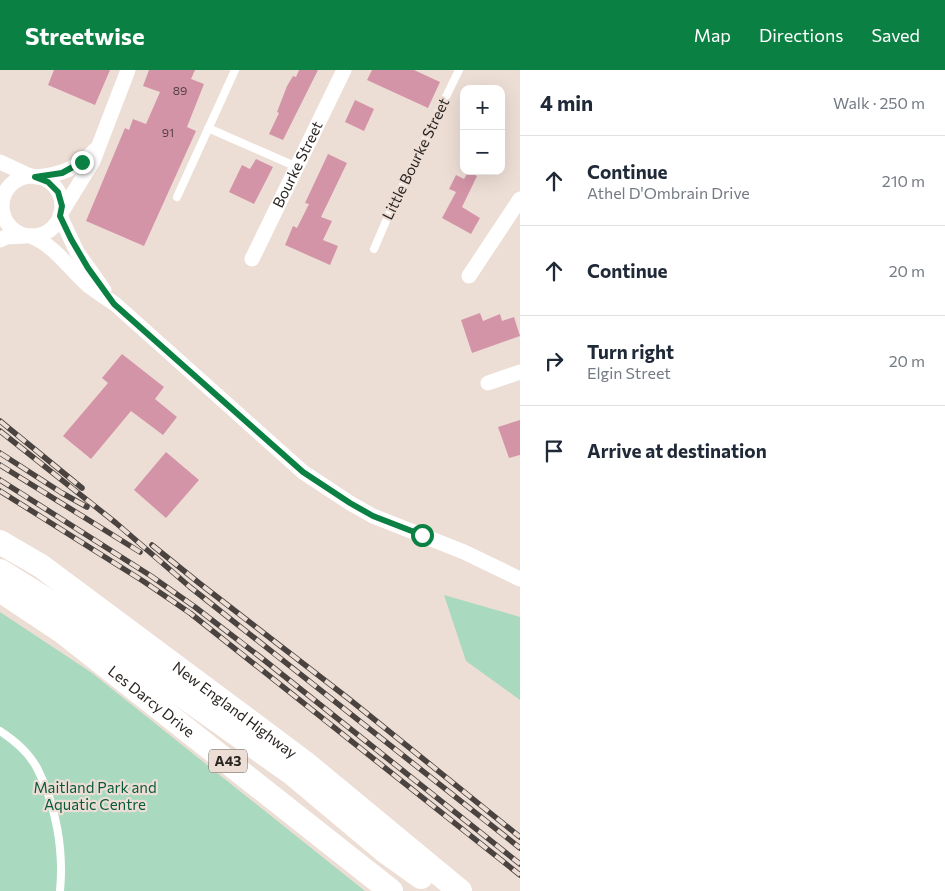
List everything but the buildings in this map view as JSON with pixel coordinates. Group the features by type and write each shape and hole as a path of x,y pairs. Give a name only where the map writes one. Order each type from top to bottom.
{"highway":[{"name":"New England Highway","path":"0,542 41,566 304,762 460,891"},
{"name":"A43","path":"0,571 53,604 293,774 386,852 440,891"},
{"name":"Les Darcy Drive","path":"0,590 64,632 391,891"}],"street":[{"path":"0,240 45,233 51,229 88,171 128,70"},
{"name":"Bourke Street","path":"252,259 344,70"},
{"path":"101,140 90,155 74,167 54,175 22,178 8,189 1,207 8,224 13,230 40,240 55,251 89,286 114,304 303,472 373,516 464,552 520,579"},
{"path":"0,162 32,177 48,182 58,192 61,199 61,215 77,252 114,304"},
{"path":"469,276 520,199"},
{"path":"488,383 520,372"}],"lane":[{"path":"176,197 235,70"},
{"name":"Little Bourke Street","path":"374,248 459,70"},
{"path":"208,128 297,167"},
{"path":"0,730 15,741 37,767 55,815 62,872 60,891"}],"green space":[{"path":"444,595 520,617 520,700 466,661"},
{"name":"Maitland Park and Aquatic Centre","path":"0,612 92,673 365,891 0,891"}],"railway":[{"path":"0,421 82,488"},
{"path":"0,431 116,523 190,587 520,848"},
{"path":"0,453 87,507"},
{"path":"0,465 140,552"},
{"path":"0,480 151,576 195,607 520,864"},
{"path":"0,491 143,581 190,613 520,875"},
{"path":"152,545 349,699 520,837"}],"route":[{"path":"82,162 62,173 35,177 42,178 54,186 58,192 62,206 60,216 77,252 114,304 303,472 373,516 422,535"}]}
